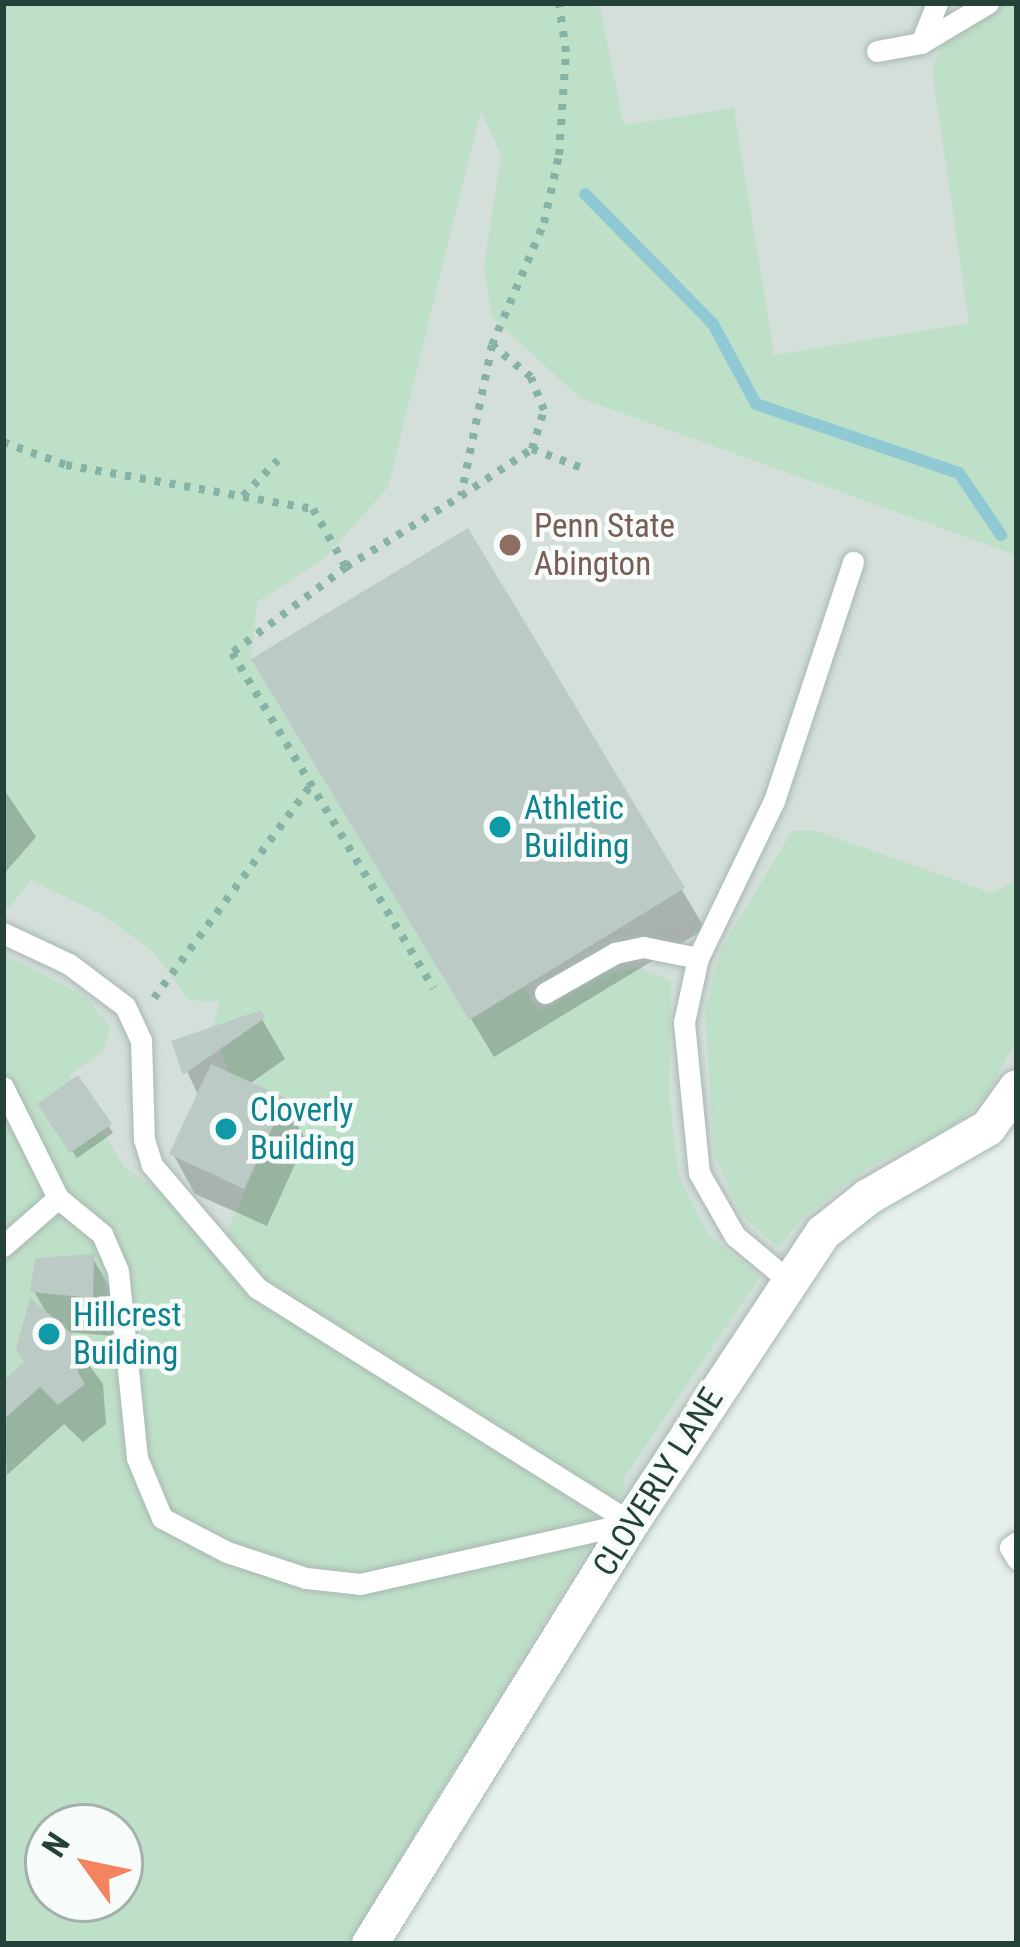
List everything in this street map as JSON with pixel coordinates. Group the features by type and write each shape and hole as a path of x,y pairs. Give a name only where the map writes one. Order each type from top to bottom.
{"street":[{"name":"CLOVERLY LANE","path":"370,1944 631,1523 823,1233 868,1197 1002,1137 1017,1088"}],"lane":[{"path":"921,43 937,3"},
{"path":"877,51 921,43 988,3"},
{"path":"788,1280 735,1237 699,1173 684,1022 698,958 774,801 853,562"},
{"path":"3,933 104,986 135,1023 152,1165 168,1193 257,1288 631,1523"},
{"path":"545,993 615,952 643,947 698,958"},
{"path":"3,1087 58,1198 102,1234 118,1271 137,1459 162,1518 190,1536 306,1578 360,1584 631,1523"},
{"path":"3,1246 58,1198"},
{"path":"1017,1542 1010,1546 1017,1559"}],"path":[{"path":"461,496 492,345 544,223 560,155 566,52 560,3"},
{"path":"433,988 232,652 346,567 532,449 544,410 538,393 531,376 492,345"},
{"path":"3,442 66,465 313,509 346,567"},
{"path":"532,449 582,468"},
{"path":"243,496 278,460"},
{"path":"135,1023 311,785"}],"shaded area":[{"name":"Penn State Abington","path":"3,3 1017,3 1017,1088 868,1197 473,1777 144,1628 3,1504"}],"green space":[{"name":"Penn State Abington","path":"3,3 599,3 624,125 734,108 774,355 969,323 932,70 961,3 1017,3 1016,555 580,398 492,317 484,266 501,155 481,111 388,487 327,556 257,602 251,659 469,1019 523,987 539,1011 590,979 638,967 671,981 669,1095 679,1177 709,1235 760,1277 622,1481 627,1485 349,1944 3,1944 3,953 87,998 110,1027 104,1050 69,1076 124,1167 225,1237 285,1099 228,1072 212,1027 220,1002 189,1000 153,951 104,916 31,880 8,909 3,905"},
{"path":"792,831 817,831 992,893 1017,880 1017,1039 984,1099 955,1125 866,1169 800,1220 778,1248 741,1214 714,1154 705,1011 720,951"}],"building":[{"name":"Athletic Building","path":"468,528 685,888 469,1020 251,659"},
{"path":"261,1010 265,1018 183,1075 171,1041"},
{"name":"Cloverly Building","path":"211,1064 286,1098 244,1189 169,1154"},
{"path":"78,1075 112,1124 70,1153 37,1104"},
{"path":"94,1254 93,1298 30,1292 35,1258"},
{"name":"Hillcrest Building","path":"30,1298 82,1342 78,1372 85,1384 58,1405 40,1387 3,1420 3,1381 24,1362 16,1349"}],"waterway":[{"path":"585,194 713,324 756,404 959,473 1001,535"}],"place":[{"name":"Penn State Abington","path":"510,545"},
{"name":"Athletic Building","path":"500,827"},
{"name":"Cloverly Building","path":"226,1129"},
{"name":"Hillcrest Building","path":"49,1334"}]}
